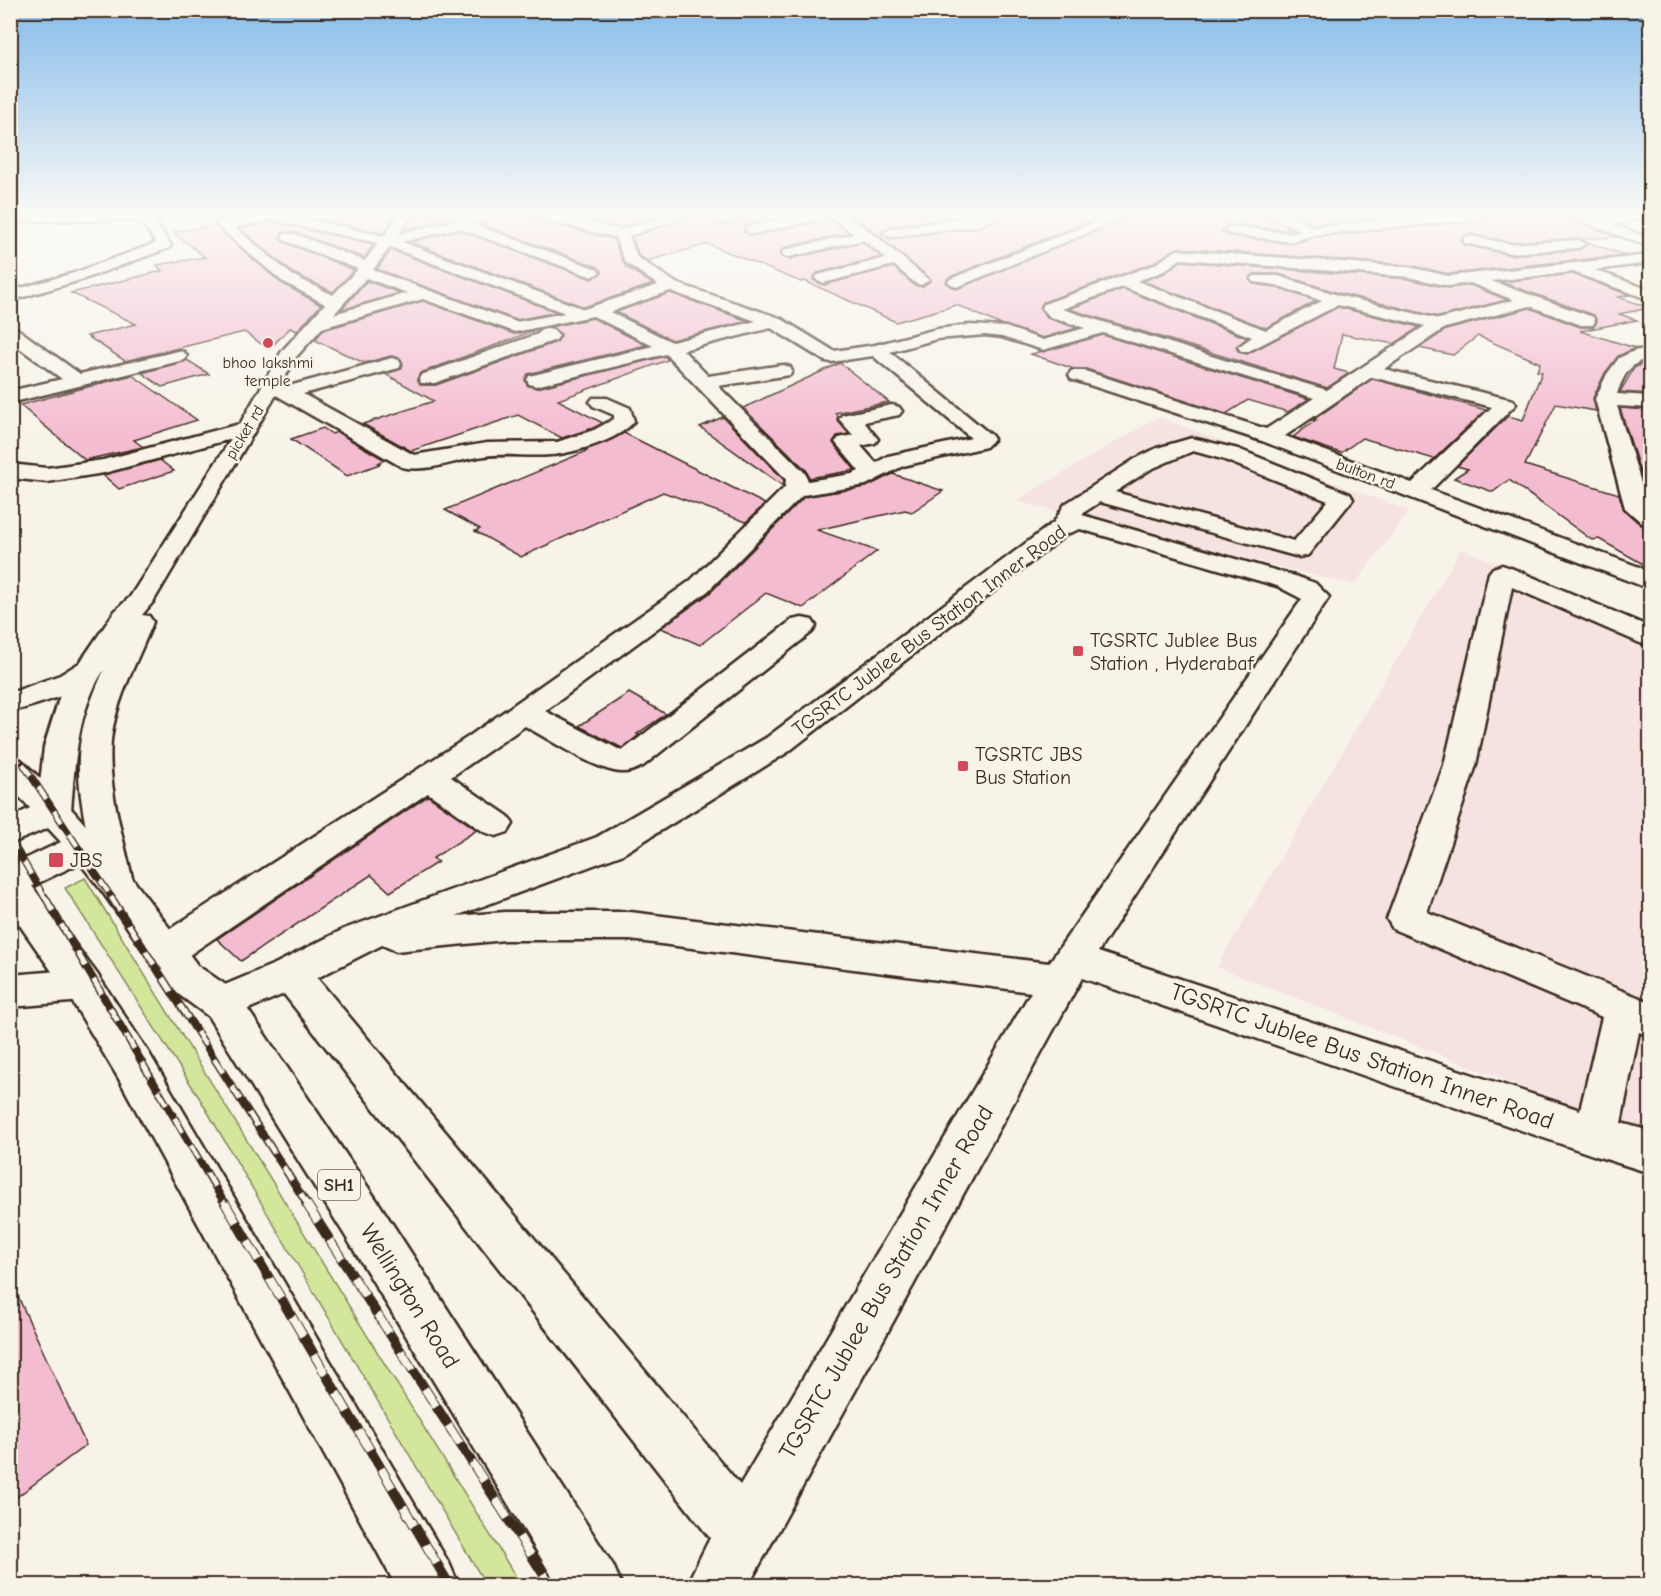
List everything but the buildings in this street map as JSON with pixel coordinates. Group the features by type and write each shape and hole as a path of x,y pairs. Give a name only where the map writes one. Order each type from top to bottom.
{"street":[{"path":"10,296 32,289"},
{"path":"309,289 336,303"},
{"name":"picket rd","path":"54,811 63,731 77,689 125,616 140,602 248,428 279,389 288,356 346,289"},
{"path":"413,289 550,336 428,379"},
{"path":"487,289 589,313 670,348 797,478 796,489"},
{"path":"444,301 501,289"},
{"path":"486,337 520,326 589,313 660,289"},
{"path":"680,289 774,322 831,357 877,350 939,334 975,330 1017,334 1035,344 1043,345 1103,328"},
{"path":"1099,289 1050,308 1056,313 1217,364 1332,397"},
{"path":"1144,289 1265,336"},
{"path":"1304,289 1336,300 1439,324"},
{"path":"1499,289 1587,321"},
{"path":"1635,289 1650,295"},
{"path":"318,324 423,294"},
{"path":"1217,364 1265,336 1336,300"},
{"path":"1269,437 1439,324 1530,301"},
{"path":"536,381 774,322"},
{"path":"10,332 77,381"},
{"path":"166,951 524,712 699,586 796,489 858,480 896,461 979,443 984,439 877,350"},
{"path":"1646,512 1605,399 1622,363 1638,354 1650,352"},
{"path":"10,397 178,356"},
{"path":"279,389 392,364"},
{"path":"704,382 783,371"},
{"path":"1370,371 1506,404 1416,492"},
{"name":"bulton rd","path":"1078,375 1269,437 1650,581"},
{"path":"279,389 410,462 421,463 486,449 553,449 584,440 623,422 623,412 600,402"},
{"path":"1605,399 1650,402"},
{"path":"872,472 846,442 868,439 849,419 892,411"},
{"path":"10,471 47,475 104,466 248,428"},
{"path":"1064,526 1073,509 1143,464 1165,453 1192,444 1230,453 1342,499 1299,550 1098,494"},
{"name":"TGSRTC Jublee Bus Station Inner Road","path":"222,1004 291,974 357,939 609,846 777,745 1064,526 1081,522 1286,581 1306,589 1316,597 1066,970 743,1534 716,1586"},
{"path":"1596,1136 1637,1013 1406,919 1460,765 1502,573 1650,637"},
{"name":"picket rd","path":"115,882 99,800 96,741 99,723 140,620 140,602"},
{"path":"524,712 610,759 624,762 632,759 802,626"},
{"path":"10,703 70,681 94,666"},
{"name":"Wellington Road","path":"10,767 86,846 115,882 184,978 222,1004 363,1221 592,1586"},
{"path":"428,777 496,824"},
{"path":"10,832 54,811"},
{"path":"86,846 10,882 82,985 134,1066 429,1586"},
{"name":"TGSRTC Jublee Bus Station Inner Road","path":"357,939 505,927 630,926 1066,970 1650,1152"},
{"path":"291,974 743,1534"},
{"path":"10,991 82,985"}],"shaded area":[{"path":"1158,417 1409,511 1354,585 1016,501"},
{"path":"1461,549 1650,624 1650,1137 1217,967"}],"green space":[{"path":"85,878 521,1585 486,1585 200,1099 65,888"}],"railway":[{"path":"23,764 112,898"},
{"path":"10,838 45,898"},
{"path":"45,897 225,1204"},
{"path":"111,897 307,1204"},
{"path":"225,1203 450,1586"},
{"path":"306,1203 551,1586"}],"place":[{"name":"bhoo lakshmi temple","path":"268,343"},
{"name":"TGSRTC Jublee Bus Station , Hyderabaf","path":"1078,651"},
{"name":"TGSRTC JBS Bus Station","path":"963,766"},
{"name":"JBS","path":"56,860"}]}
